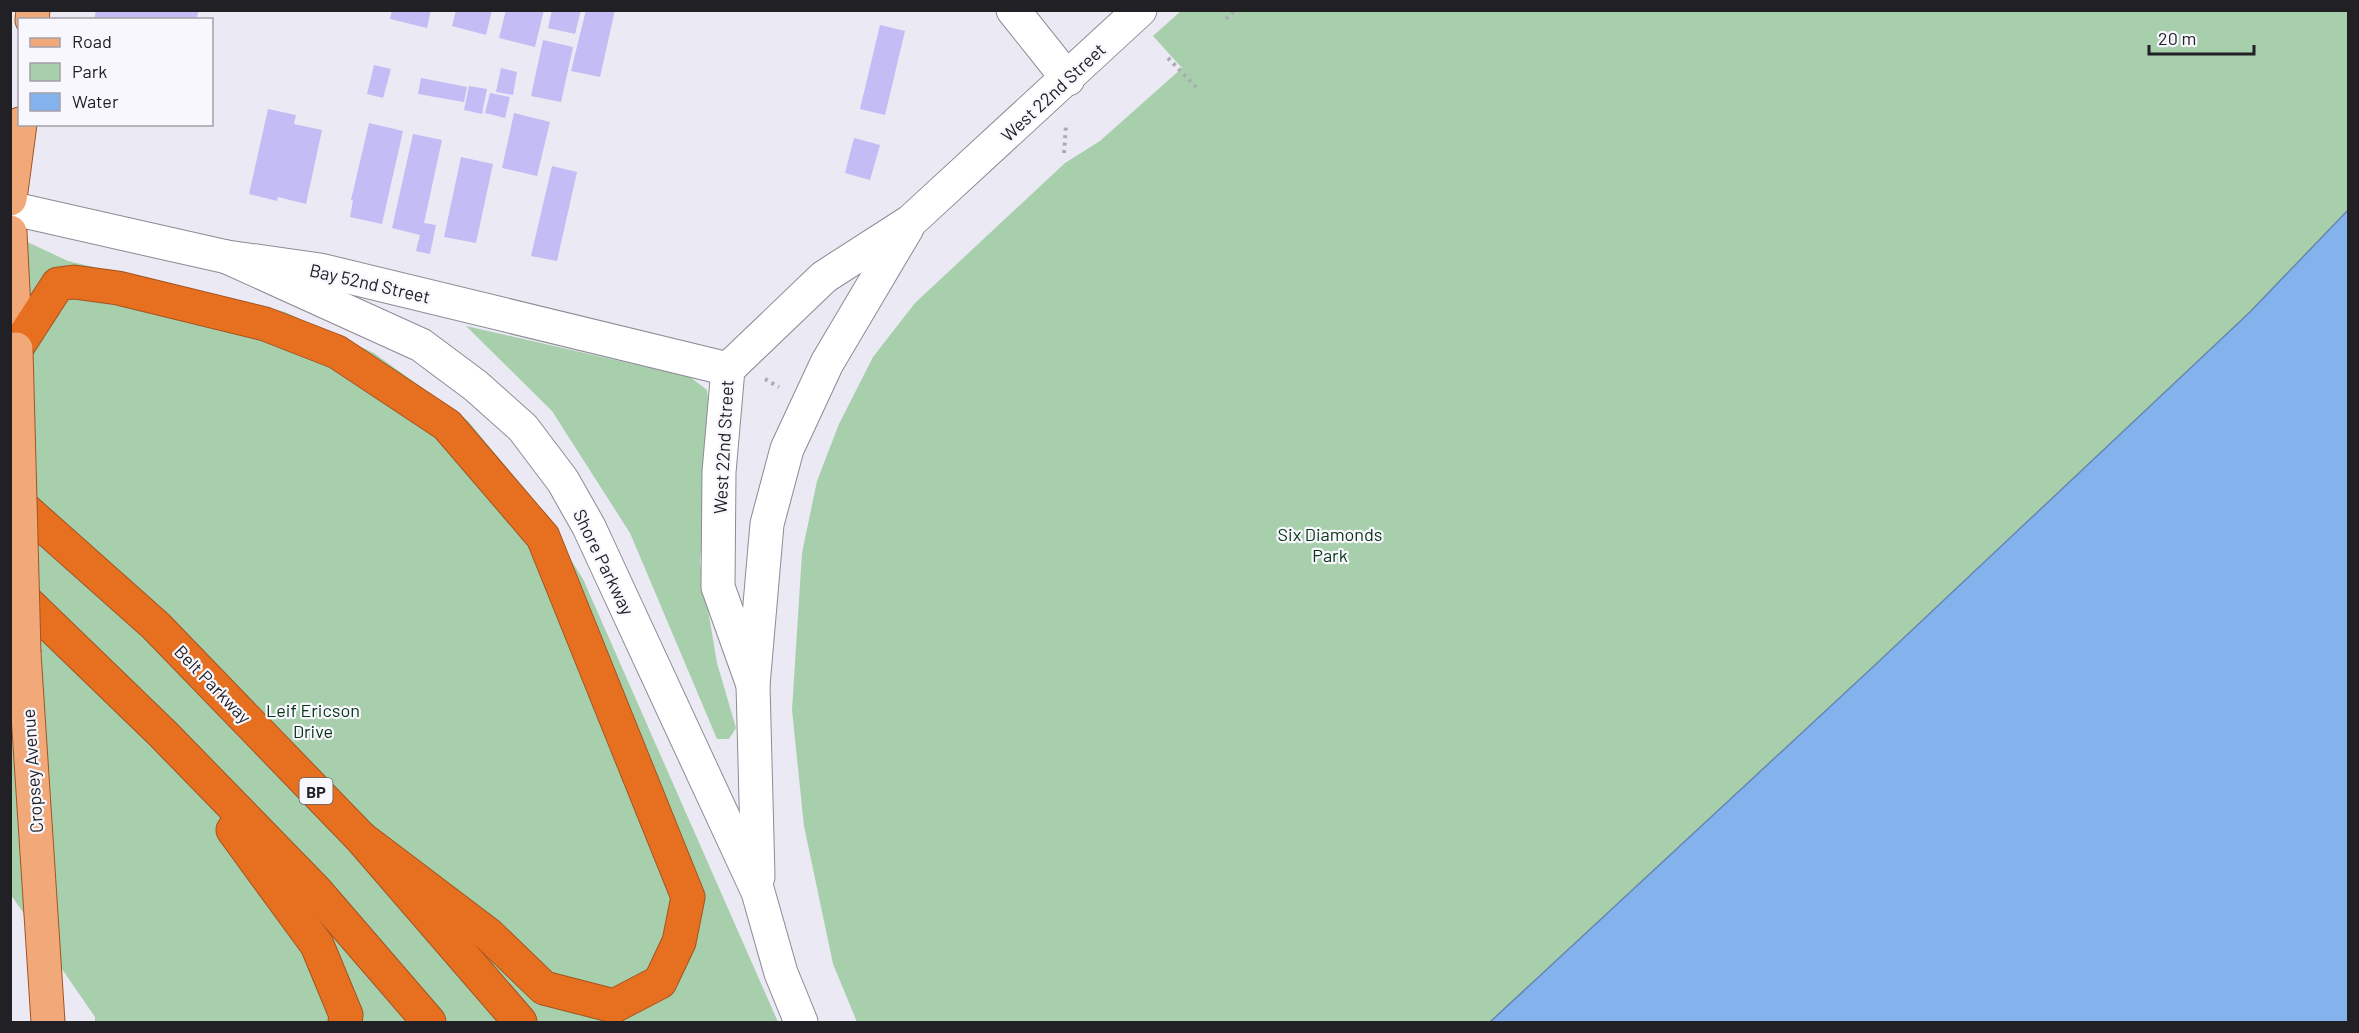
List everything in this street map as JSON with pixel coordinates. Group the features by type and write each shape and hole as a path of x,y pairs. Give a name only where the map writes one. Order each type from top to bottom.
{"highway":[{"path":"16,349 58,284 74,282 118,288 265,324 337,352 447,425 543,537 688,897 679,942 660,982 614,1006 544,988 489,935 361,838"},
{"name":"Belt Parkway","path":"10,496 156,626 361,838 520,1023"},
{"path":"10,586 163,734 316,891 429,1023"},
{"path":"163,734 317,945 346,1015 345,1023"}],"main road":[{"path":"10,199 20,126"},
{"name":"Cropsey Avenue","path":"10,232 16,349 24,653 48,1023"}],"street":[{"path":"1013,10 1068,79"},
{"name":"West 22nd Street","path":"753,685 718,587 719,472 728,369 824,277 911,221 1068,79 1140,10"},
{"name":"Bay 52nd Street","path":"10,208 227,257 320,270 728,369"},
{"name":"West 22nd Street","path":"758,892 753,685 767,524 787,449 827,363 911,221"},
{"name":"Shore Parkway","path":"227,257 421,345 476,386 523,428 563,481 589,527 758,892 781,973 801,1023"}],"path":[{"path":"1226,19 1235,10"},
{"path":"1168,58 1198,89"}],"green space":[{"name":"Six Diamonds Park","path":"1181,11 2348,11 2348,1022 857,1022 833,964 804,826 792,710 802,553 817,481 839,424 873,357 915,303 1065,163 1100,141 1182,68 1153,36"},
{"name":"Leif Ericson Drive","path":"10,234 68,261 285,312 374,353 468,421 532,498 583,579 778,1022 95,1022 95,1017 11,895"},
{"path":"466,326 690,377 707,390 710,414 700,563 717,663 736,728 729,739 717,739 630,533 552,411"}],"water":[{"path":"2348,210 2348,1022 1490,1022 1875,665 2250,312"}],"building":[{"path":"96,10 199,10 197,18 94,18"},
{"path":"392,10 431,10 427,28 390,19"},
{"path":"456,10 492,10 486,35 452,26"},
{"path":"506,10 544,10 535,47 499,38"},
{"path":"552,10 581,10 575,34 548,28"},
{"path":"586,10 615,10 600,77 571,71"},
{"path":"880,25 905,31 885,115 860,109"},
{"path":"543,40 573,47 561,102 531,96"},
{"path":"374,65 391,69 383,98 367,94"},
{"path":"501,68 517,72 513,95 496,92"},
{"path":"421,78 467,87 464,102 418,94"},
{"path":"469,86 487,89 482,114 464,110"},
{"path":"490,93 510,97 505,118 485,113"},
{"path":"268,109 296,115 294,124 322,130 306,204 278,197 277,201 249,194"},
{"path":"514,113 550,122 537,176 502,168"},
{"path":"369,123 403,131 382,224 350,217 353,200 351,200"},
{"path":"413,134 442,140 424,223 436,225 430,254 416,251 420,235 392,228"},
{"path":"854,138 880,145 870,180 845,173"},
{"path":"461,157 493,164 476,243 444,237"},
{"path":"552,166 577,172 557,261 531,256"}]}
